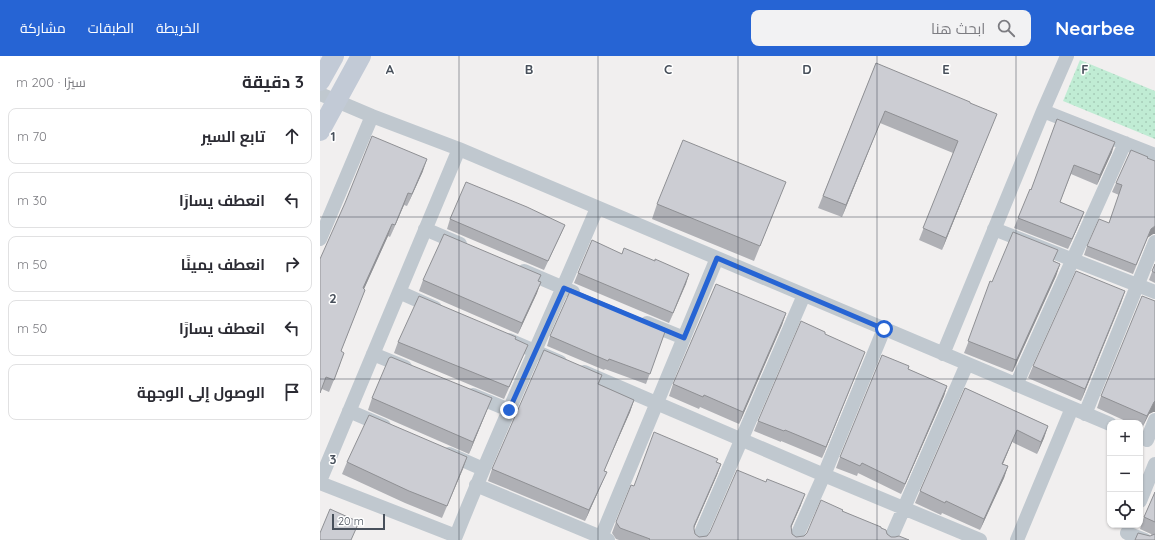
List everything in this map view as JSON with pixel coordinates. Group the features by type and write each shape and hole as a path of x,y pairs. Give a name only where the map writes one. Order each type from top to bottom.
{"main road":[{"path":"320,81 334,56"},
{"path":"320,131 328,97 362,56"}],"street":[{"path":"943,354 1067,56"},
{"path":"328,97 372,116 459,149 1107,423"},
{"path":"1043,112 1125,142 1155,155"},
{"path":"320,239 372,116"},
{"path":"1016,384 1125,142"},
{"path":"459,149 320,482 455,538 476,485 564,288 597,208"},
{"path":"425,229 469,247"},
{"path":"994,229 1155,292"},
{"path":"1086,414 1155,242"},
{"path":"476,485 603,539 657,402 717,258"},
{"path":"513,266 585,297"},
{"path":"399,292 449,314"},
{"path":"698,540 804,295"},
{"path":"634,317 684,338"},
{"path":"795,540 824,475 884,329"},
{"path":"499,336 657,402 741,440 980,540"},
{"path":"373,354 416,372"},
{"path":"890,540 967,364"},
{"path":"459,389 509,410"},
{"path":"1017,540 1072,408"},
{"path":"349,410 398,432"},
{"path":"1147,440 1155,420"},
{"path":"434,448 484,469"},
{"path":"1143,494 1155,464"},
{"path":"1127,533 1145,540"}],"green space":[{"path":"1080,60 1155,91 1155,139 1063,101"}],"building":[{"path":"876,63 997,114 946,238 923,228 958,141 885,111 846,205 823,196"},
{"path":"1057,119 1115,142 1100,175 1074,165 1060,202 1084,212 1072,239 1018,218 1030,189 1031,190"},
{"path":"372,136 427,159 412,194 408,193 395,225 392,224 363,288 365,290 341,351 344,353 334,380 326,377 320,393 320,259 345,203"},
{"path":"683,140 786,182 760,246 657,204"},
{"path":"1131,150 1155,161 1155,226 1151,229 1136,265 1087,246 1099,219 1109,223 1122,185 1116,183"},
{"path":"466,182 527,207 565,225 548,261 450,219"},
{"path":"1013,232 1058,250 1053,261 1060,264 1016,360 968,341 990,281 992,282"},
{"path":"444,234 541,275 538,281 541,282 522,323 423,280"},
{"path":"592,240 622,254 624,248 655,261 655,259 689,274 673,313 578,273"},
{"path":"1155,264 1155,273 1152,271"},
{"path":"1076,271 1125,291 1085,389 1033,366"},
{"path":"716,284 786,313 743,412 704,395 703,397 673,384"},
{"path":"571,289 666,329 650,374 609,359 608,361 550,336"},
{"path":"419,296 516,337 515,339 528,345 509,387 398,342"},
{"path":"1142,296 1155,301 1155,401 1147,416 1101,396"},
{"path":"801,321 825,332 825,334 865,352 826,447 785,430 784,431 758,421"},
{"path":"544,350 602,375 598,384 634,400 604,471 607,472 589,510 492,469"},
{"path":"882,355 909,366 908,369 947,386 905,484 862,463 860,466 840,457"},
{"path":"391,357 492,398 473,442 372,398 389,358"},
{"path":"965,388 1048,426 1041,442 1017,430 1002,464 1008,466 984,519 946,501 945,503 920,491"},
{"path":"369,415 467,457 447,506 409,491 347,462"},
{"path":"654,432 718,459 716,462 721,464 694,526 695,534 699,537 707,536 710,532 737,470 766,482 767,479 805,494 791,526 792,534 796,537 804,536 807,533 821,500 843,510 842,511 881,527 886,530 887,534 891,537 899,536 909,540 649,540 650,539 620,528 616,522 631,485 634,486"},
{"path":"1155,492 1155,522 1144,517"},
{"path":"330,509 359,522 351,540 320,540 320,533"},
{"path":"1138,533 1150,536 1155,534 1155,540 1135,540"}],"route":[{"path":"509,410 564,288 684,338 717,258 884,329"}]}
